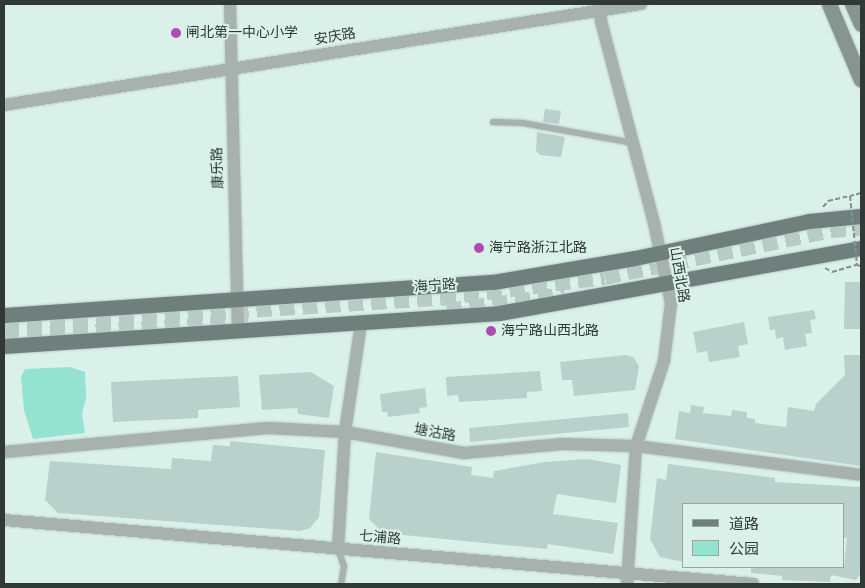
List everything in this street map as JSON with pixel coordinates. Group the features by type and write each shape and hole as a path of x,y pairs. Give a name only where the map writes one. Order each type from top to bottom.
{"main road":[{"path":"828,4 861,80"},
{"path":"852,4 861,24"},
{"name":"海宁路","path":"4,315 493,282 661,253 809,221 861,216"},
{"path":"4,346 238,332 499,313 669,285 806,256 861,248"}],"street":[{"name":"康乐路","path":"230,4 230,71 238,332"},
{"name":"安庆路","path":"4,105 230,71 406,39 600,7 641,4"},
{"name":"山西北路","path":"600,7 669,285 670,323 664,361 636,446 628,579"},
{"path":"338,549 345,432 361,323"},
{"name":"塘沽路","path":"4,452 245,429 345,432 464,453 563,444 636,446 861,475"},
{"name":"七浦路","path":"4,520 338,549 628,579 753,584"}],"lane":[{"path":"493,122 523,123 633,143"},
{"path":"338,549 344,566 341,584"}],"path":[{"path":"828,201 861,193"},
{"path":"850,196 857,265"},
{"path":"832,272 857,265 861,266"}],"green space":[{"path":"70,367 85,372 86,399 82,413 85,433 33,439 24,410 21,377 25,369"}],"building":[{"path":"545,109 561,111 559,124 543,122"},
{"path":"537,132 565,137 561,157 540,155 536,151"},
{"path":"845,282 861,282 861,329 844,329"},
{"path":"814,310 816,319 810,320 812,333 805,334 807,346 785,350 783,337 776,339 775,329 770,330 768,317"},
{"path":"744,322 748,344 738,346 740,357 709,362 707,351 697,353 693,332"},
{"path":"626,355 633,357 639,366 635,390 574,396 572,380 562,380 560,362"},
{"path":"844,355 861,355 861,466 675,439 679,411 690,413 691,405 704,407 703,413 731,416 732,410 747,412 747,418 755,419 755,423 786,427 788,407 814,411 816,404 845,375"},
{"path":"540,371 542,391 527,392 527,398 459,402 458,395 447,396 446,377"},
{"path":"311,372 334,386 329,418 298,414 297,408 262,410 259,375"},
{"path":"238,376 240,407 198,410 198,418 113,422 111,382"},
{"path":"425,388 427,407 419,408 420,413 388,417 387,412 382,412 380,394"},
{"path":"628,413 629,427 470,442 469,428"},
{"path":"230,441 325,450 319,517 310,528 300,531 58,513 45,500 50,461 171,469 172,458 211,461 213,445 230,446"},
{"path":"376,452 472,467 471,475 493,478 494,471 545,462 588,459 621,465 616,503 557,494 553,514 618,523 613,554 548,544 547,549 383,533 369,519"},
{"path":"668,464 775,478 775,482 861,487 861,573 856,580 831,575 830,582 782,580 782,576 751,573 751,568 845,568 847,538 845,538 845,503 682,503 682,562 660,557 650,539 657,478 666,480"}],"tunnel":[{"path":"4,326 441,298 605,277 831,230 861,228"},
{"path":"447,310 565,294"},
{"path":"4,337 252,322"}],"place":[{"name":"闸北第一中心小学","path":"176,33"},
{"name":"海宁路浙江北路","path":"479,248"},
{"name":"海宁路山西北路","path":"491,331"}]}
